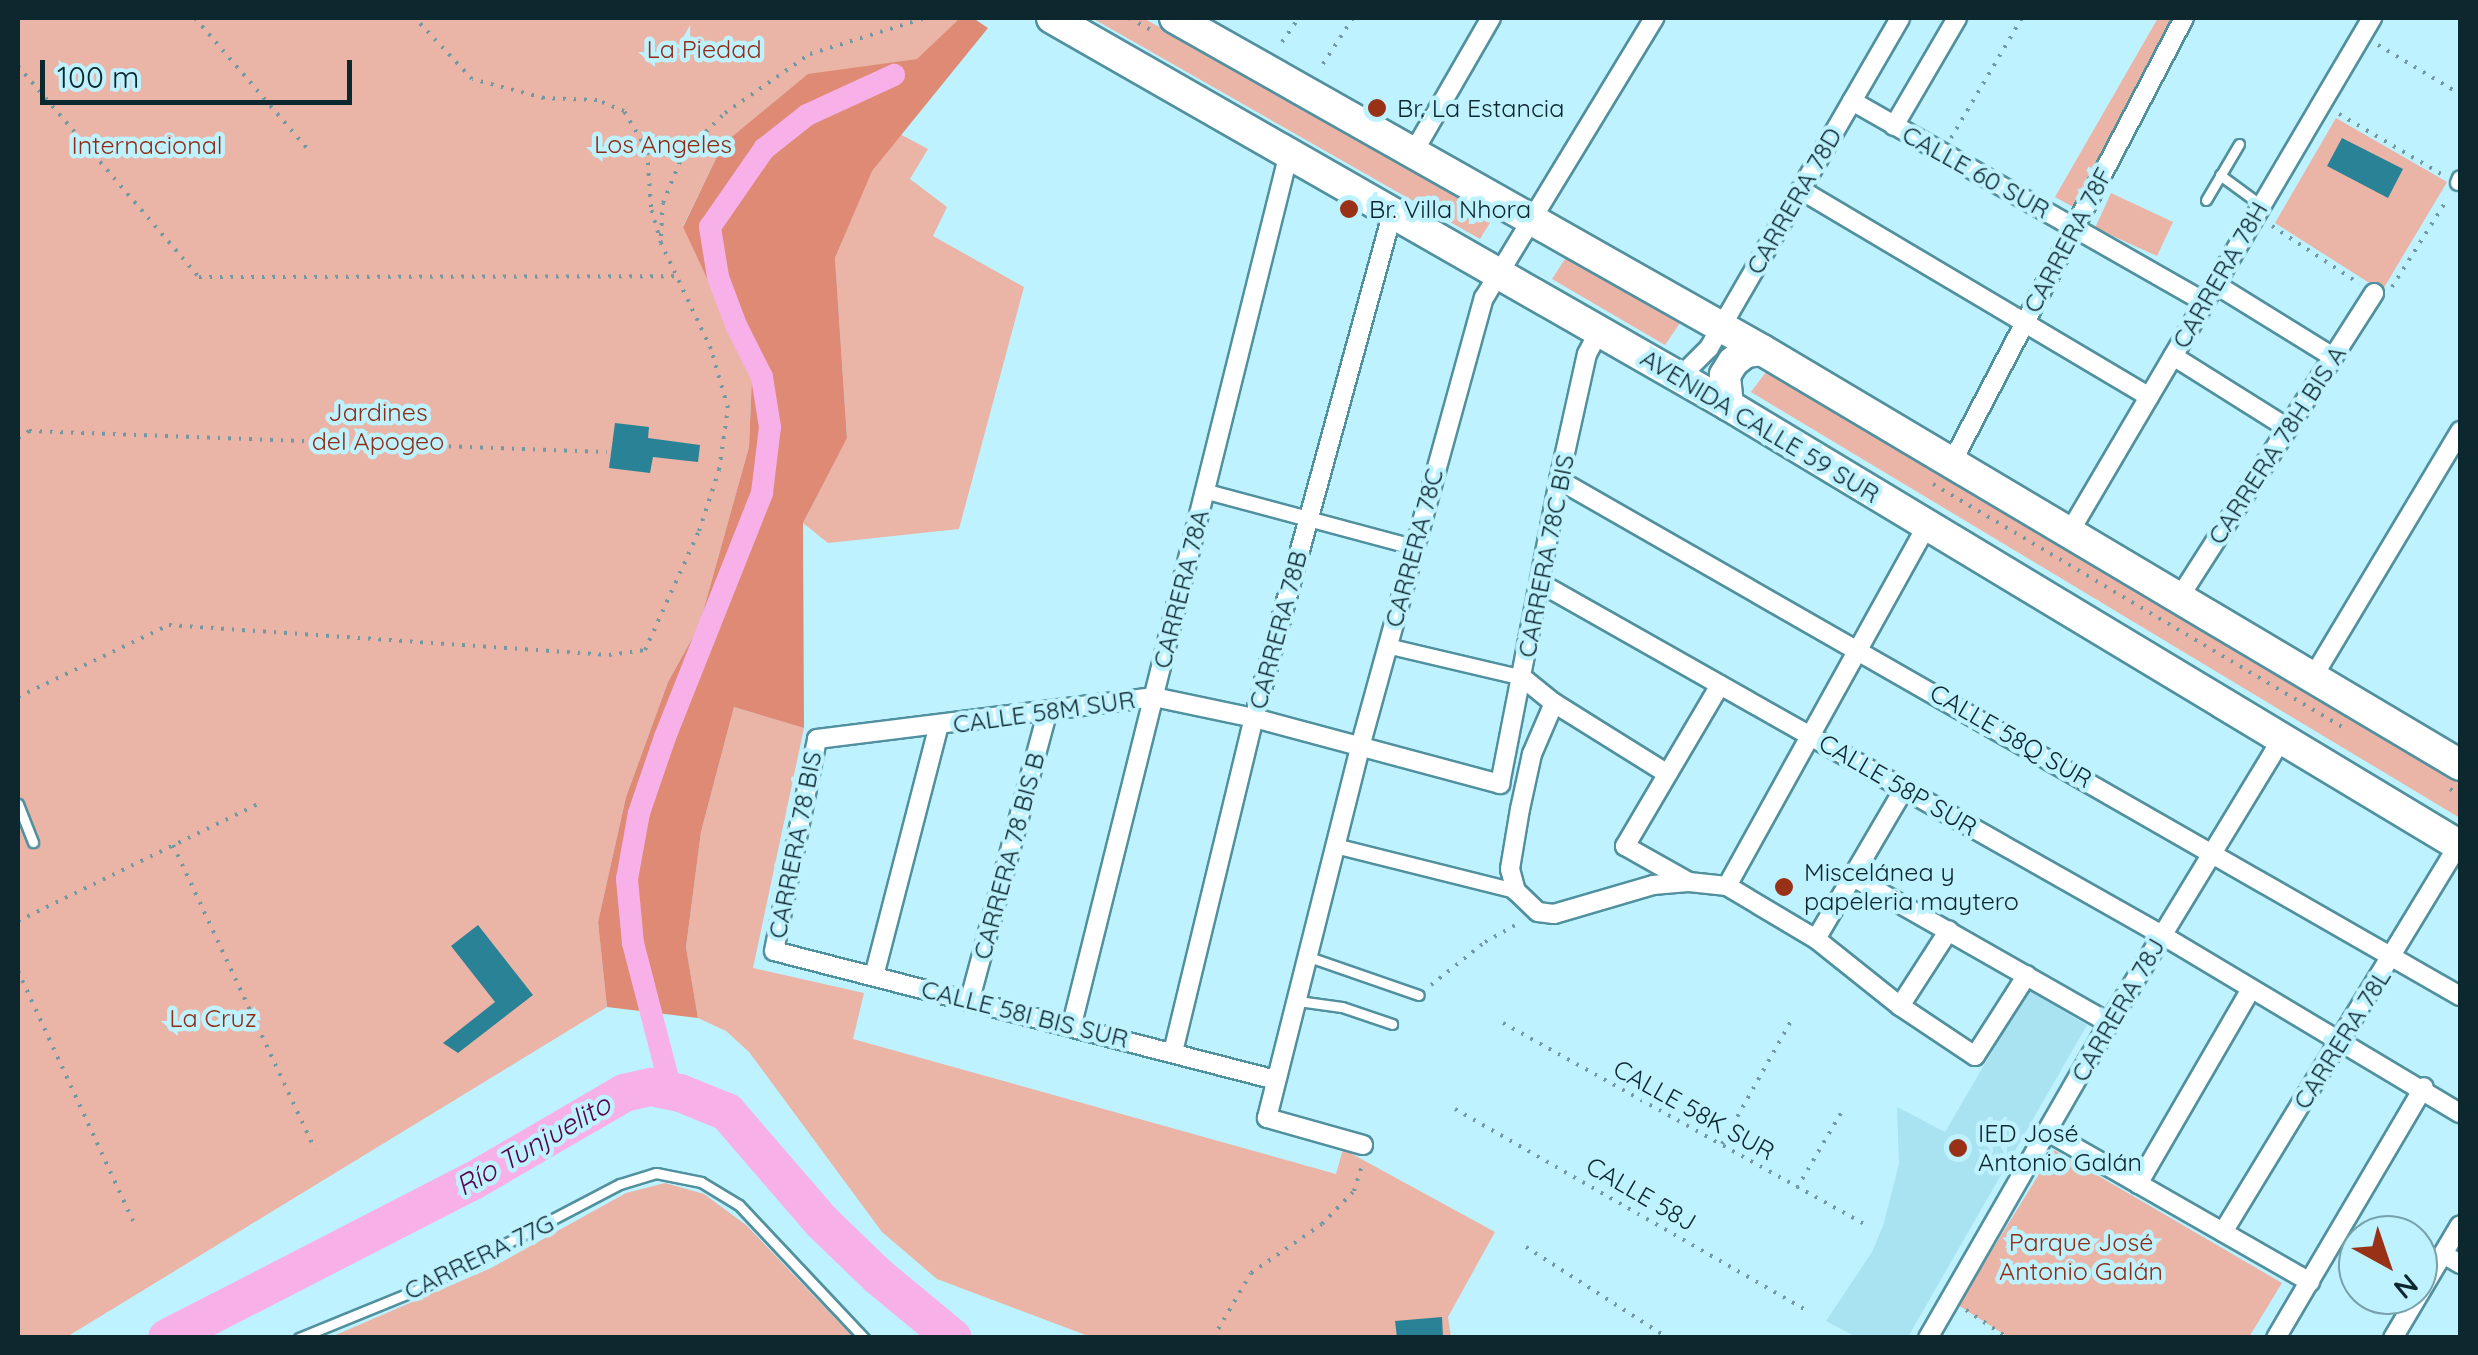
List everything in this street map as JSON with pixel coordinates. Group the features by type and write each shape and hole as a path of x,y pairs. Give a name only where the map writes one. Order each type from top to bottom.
{"main road":[{"name":"AVENIDA CALLE 59 SUR","path":"1052,18 1728,405 2460,846"},
{"path":"1176,18 1762,350 2460,765"},
{"path":"1728,405 1725,375 1733,362 1746,352 1762,350"}],"street":[{"path":"1414,153 1491,18"},
{"name":"CARRERA 78C","path":"1363,1145 1267,1118 1360,747 1475,323 1497,271 1654,18"},
{"name":"CARRERA 78D","path":"1680,378 1710,348 1900,18"},
{"path":"1894,126 1958,18"},
{"name":"CARRERA 78F","path":"1952,462 2184,18"},
{"name":"CARRERA 78H","path":"2069,533 2372,18"},
{"name":"CALLE 60 SUR","path":"1852,101 2204,302"},
{"name":"CARRERA 78A","path":"1072,1024 1154,697 1166,609 1204,492 1246,303 1289,152"},
{"path":"1801,190 2148,397"},
{"name":"CARRERA 78B","path":"1173,1052 1254,718 1393,211"},
{"path":"2215,284 2334,357"},
{"name":"CARRERA 78H BIS A","path":"2179,598 2334,357 2382,292"},
{"name":"CARRERA 78C BIS","path":"1500,784 1510,749 1559,480 1587,354 1599,330"},
{"path":"2172,356 2288,428"},
{"path":"2313,677 2460,431"},
{"name":"CALLE 58Q SUR","path":"1559,480 2395,955 2460,996"},
{"path":"1204,492 1413,547"},
{"path":"1726,886 1927,525"},
{"name":"CALLE 58P SUR","path":"1540,583 2162,935 2424,1088 2460,1113"},
{"path":"1387,646 1523,678 1554,703 1666,773"},
{"path":"1689,882 1624,846 1720,685"},
{"name":"CALLE 58M SUR","path":"817,739 1047,714 1154,697 1254,718 1500,784"},
{"path":"1516,891 1510,869 1532,754 1554,703"},
{"name":"CARRERA 78 BIS B","path":"970,999 1047,714"},
{"path":"874,976 939,726"},
{"name":"CARRERA 78J","path":"1928,1338 2109,1023 2282,738"},
{"name":"CARRERA 78 BIS","path":"774,951 817,739"},
{"path":"1510,749 1532,754"},
{"path":"1816,939 1904,789"},
{"path":"1335,846 1516,891 1538,912 1554,914 1653,885 1689,882 1726,886 1816,939 1900,1006 1975,1056 2028,974"},
{"name":"CARRERA 78L","path":"2223,1232 2460,846"},
{"path":"1853,877 2109,1023"},
{"path":"1900,1006 1949,930"},
{"name":"CALLE 58I BIS SUR","path":"774,951 1072,1024 1276,1080"},
{"path":"2138,1184 2251,988"},
{"path":"2276,1338 2424,1088"},
{"path":"2048,1132 2310,1282"},
{"path":"2393,1338 2460,1224"},
{"path":"2443,1254 2460,1264"}],"lane":[{"path":"2206,200 2239,144"},
{"path":"2220,175 2258,210"},
{"path":"18,804 32,842"},
{"path":"1309,957 1420,995"},
{"path":"1298,1001 1342,1008 1392,1024"},
{"name":"CARRERA 77G","path":"299,1338 419,1289 620,1184 656,1174 701,1182 738,1205 864,1338"}],"path":[{"path":"195,18 311,153"},
{"path":"18,698 169,625 609,655 645,650 699,532 719,470 728,408 711,350 661,242 651,207 647,150 624,110 598,100 544,98 472,79 415,18"},
{"path":"661,242 663,202 683,154 725,113 810,54 925,18"},
{"path":"1282,42 1299,18"},
{"path":"1323,64 1353,18"},
{"path":"1942,154 2022,18"},
{"path":"2362,35 2460,94"},
{"path":"18,66 199,277 676,276"},
{"path":"2258,210 2382,292 2459,180 2321,103"},
{"path":"18,438 29,431 607,452"},
{"path":"18,922 262,802"},
{"path":"173,845 315,1150"},
{"path":"1420,995 1485,942 1538,912"},
{"path":"18,970 133,1221"},
{"path":"1722,1145 1791,1022"},
{"name":"CALLE 58K SUR","path":"1503,1023 1868,1228"},
{"path":"1797,1188 1844,1108"},
{"name":"CALLE 58J","path":"1455,1109 1808,1312"},
{"path":"1213,1338 1251,1272 1322,1224 1354,1192 1362,1171 1363,1145"},
{"path":"1526,1247 1668,1338"},
{"path":"1949,1298 2008,1338"}],"shaded area":[{"path":"960,18 973,18 988,28 872,171 835,258 847,438 803,523 804,728 734,707 701,832 686,947 698,1018 607,1007 598,922 626,797 668,682 699,626 749,447 752,375 683,227 723,144 808,74 917,59"},
{"name":"IED José Antonio Galán","path":"2028,990 2087,1025 1908,1337 1856,1337 1826,1321 1872,1252 1883,1226 1899,1164 1897,1107 1945,1132"}],"green space":[{"name":"Jardines del Apogeo","path":"18,18 960,18 918,59 808,75 723,144 683,226 752,375 749,447 699,626 668,682 626,797 598,922 607,1007 65,1338 18,1337"},
{"path":"1092,18 1143,18 1496,213 1480,239"},
{"path":"2158,18 2175,18 2075,208 2055,197"},
{"path":"2336,118 2447,182 2382,291 2275,223"},
{"path":"900,134 928,149 910,179 947,207 933,236 1024,287 959,529 828,543 803,523 847,437 835,258 871,171"},
{"path":"2111,193 2173,222 2157,256 2095,228"},
{"path":"1567,256 1680,323 1665,345 1552,279"},
{"path":"1766,372 2460,783 2460,818 1751,392"},
{"path":"734,707 804,728 753,968 864,993 853,1039 1336,1174 1343,1149 1495,1232 1448,1317 1451,1337 1091,1337 937,1279 882,1232 749,1052 726,1031 698,1018 686,947 701,832"},
{"name":"Parque José Antonio Galán","path":"2054,1150 2282,1283 2249,1337 2008,1337 1958,1305"},
{"path":"665,1183 704,1194 746,1225 853,1337 331,1337 491,1268 626,1193"}],"building":[{"path":"2342,138 2403,169 2388,198 2327,166"},
{"path":"615,423 649,427 648,438 700,445 698,462 653,457 650,473 609,468"},
{"path":"478,925 533,995 458,1053 443,1043 495,1002 451,946"},
{"path":"1442,1317 1443,1338 1397,1338 1395,1321"}],"waterway":[{"path":"671,1090 633,943 627,879 639,813 665,737 762,493 770,427 762,377 718,277 710,227 764,149 807,115 894,75"},
{"name":"Río Tunjuelito","path":"167,1338 473,1181 624,1093 651,1087 680,1093 727,1112 822,1222 878,1276 953,1338"}],"place":[{"name":"Br. La Estancia","path":"1377,108"},
{"name":"Br. Villa Nhora","path":"1349,209"},
{"name":"Miscelánea y papeleria maytero","path":"1784,887"},
{"name":"IED José Antonio Galán","path":"1958,1148"}],"park label":[{"name":"La Piedad","path":"704,49"},
{"name":"Los Angeles","path":"663,144"},
{"name":"Internacional","path":"147,145"},
{"name":"La Cruz","path":"213,1018"}]}
